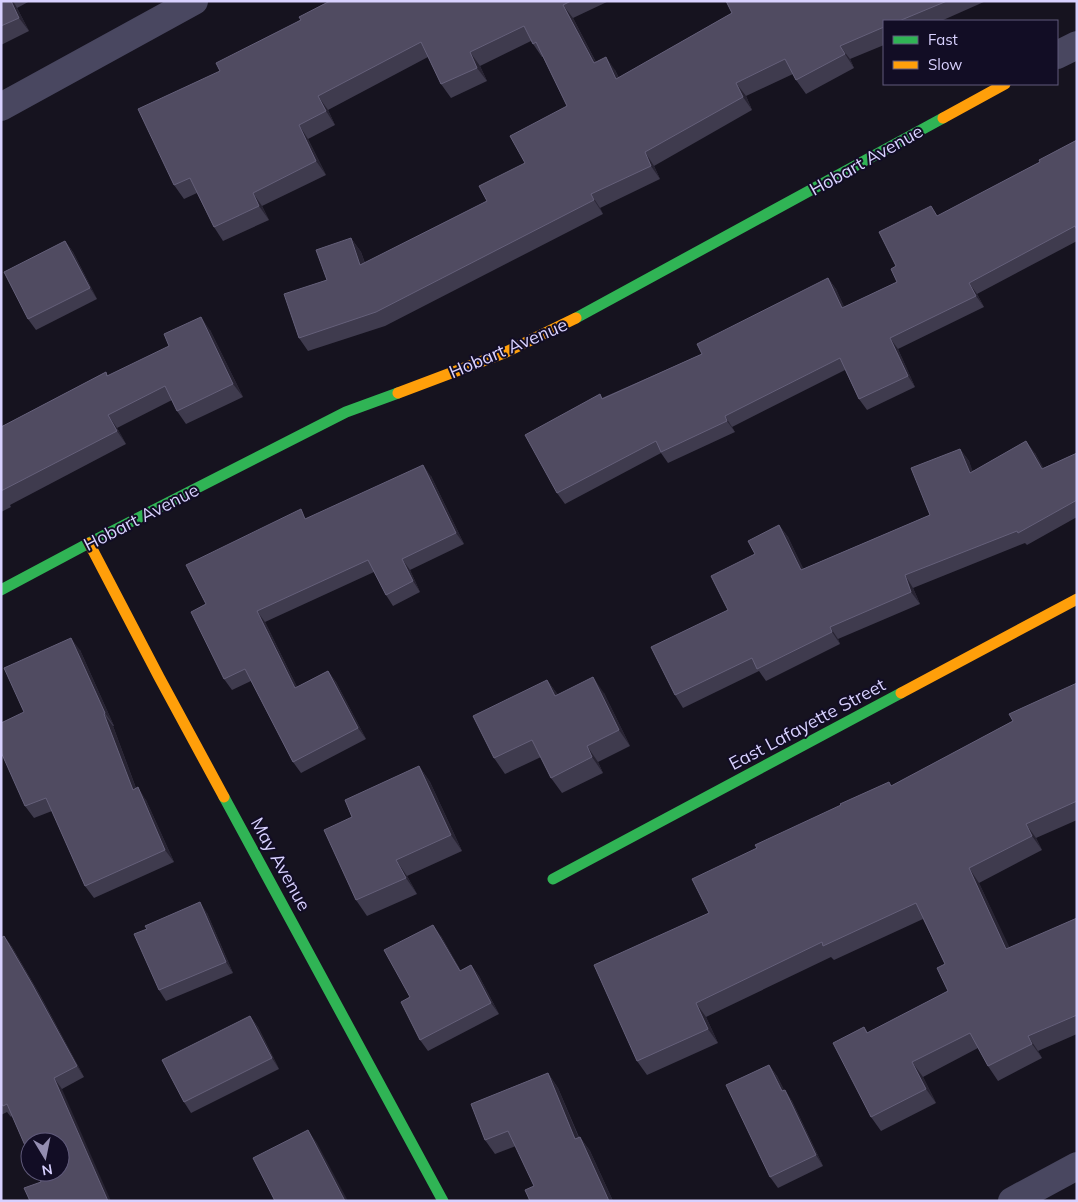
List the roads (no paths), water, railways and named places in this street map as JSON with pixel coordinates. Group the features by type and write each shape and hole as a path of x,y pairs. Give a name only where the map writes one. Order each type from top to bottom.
{"street":[{"path":"1,107 194,1"},
{"path":"1058,55 1077,44"},
{"name":"Hobart Avenue","path":"1,590 346,412 504,353 561,326 1003,85"},
{"name":"May Avenue","path":"89,543 164,686 444,1201"},
{"name":"East Lafayette Street","path":"553,879 1077,599"},
{"path":"1012,1201 1077,1166"}]}
